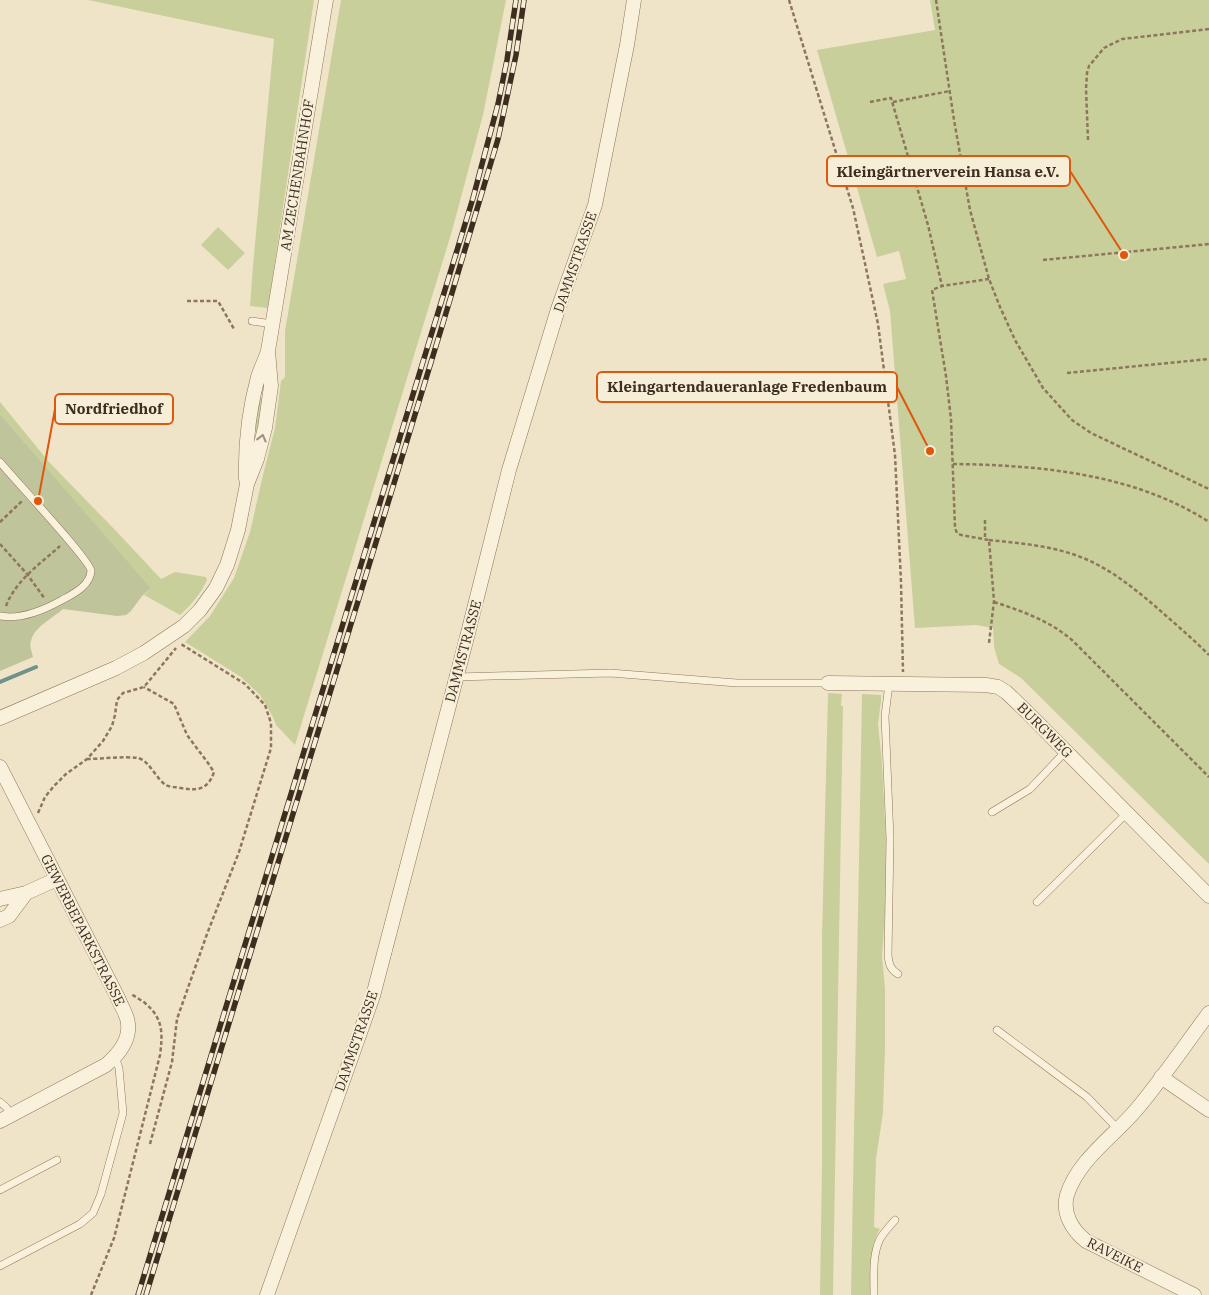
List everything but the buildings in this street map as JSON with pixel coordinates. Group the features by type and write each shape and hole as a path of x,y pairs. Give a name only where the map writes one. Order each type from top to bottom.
{"street":[{"name":"AM ZECHENBAHNHOF","path":"0,718 116,668 144,653 184,626 200,610 216,588 227,566 238,530 246,484 245,456 250,415 258,377 268,351 326,0"},
{"name":"DAMMSTRASSE","path":"267,1295 373,996 509,470 558,309 595,206 634,0"},
{"name":"BURGWEG","path":"828,683 986,685 998,687 1014,699 1209,896"},
{"name":"GEWERBEPARKSTRASSE","path":"0,767 118,998 128,1023 127,1039 118,1055 90,1074 5,1118"},
{"path":"0,899 26,893 57,879"},
{"path":"0,920 8,916 26,893"},
{"name":"RAVEIKE","path":"1194,1295 1086,1241 1073,1229 1066,1213 1066,1204 1068,1194 1080,1169 1136,1110 1209,1013"},
{"path":"1161,1076 1209,1110"}],"lane":[{"path":"252,321 272,324"},
{"path":"0,462 68,539 91,571 84,586 51,606 11,618 1,617"},
{"path":"457,677 610,673 737,683 828,683"},
{"path":"896,684 885,716 890,839 888,955 889,964 893,971 898,974"},
{"path":"992,812 1030,789 1066,751"},
{"path":"1036,902 1126,813"},
{"path":"997,1030 1087,1097 1118,1129"},
{"path":"0,1266 80,1224 92,1213 101,1194 123,1113 119,1068 115,1057"},
{"path":"0,1102 6,1107 5,1118"},
{"path":"0,1190 57,1160"},
{"path":"874,1295 876,1249 884,1233 895,1220"}],"path":[{"path":"789,0 853,208 878,324 895,455 901,582 896,684"},
{"path":"936,0 970,210 989,279 1015,340 1048,395 1072,420 1091,433 1209,489"},
{"path":"1088,140 1086,89 1089,66 1104,48 1122,39 1209,29"},
{"path":"893,102 950,90"},
{"path":"870,102 892,98 928,225 942,286"},
{"path":"1043,260 1209,244"},
{"path":"989,279 942,286 932,290 951,419 955,528 957,533 1071,553 1107,569 1148,600 1209,655"},
{"path":"187,300 218,301 234,329"},
{"path":"1068,373 1209,359"},
{"path":"954,464 987,464 1056,471 1100,478 1137,489 1177,505 1209,522"},
{"path":"0,522 28,495"},
{"path":"984,520 985,539"},
{"path":"1,617 8,602 27,574 68,539"},
{"path":"989,540 994,602 989,643"},
{"path":"0,544 27,574 51,606"},
{"path":"994,602 1016,609 1052,625 1072,640 1209,777"},
{"path":"28,822 37,817 45,797 54,786 66,774 87,759 102,741 112,726 117,700 123,692 144,687 180,644 245,684 265,705 271,723 271,748 239,852 177,1019 172,1062 150,1144"},
{"path":"87,759 139,758 166,785 192,790 203,788 211,780 214,772 187,735 174,704 144,687"},
{"path":"91,1295 114,1238 160,1055 161,1024 156,1014 145,1003 129,992"}],"green space":[{"path":"88,0 314,0 268,308 250,306 274,39"},
{"path":"341,0 506,0 483,115 452,231 295,745 276,725 260,695 241,677 185,642 210,616 234,578 250,532 275,428 281,381 285,377 285,331"},
{"path":"930,0 1209,0 1209,864 1021,678 999,664 994,647 993,628 976,625 915,628 890,311 883,284 906,279 899,251 877,257 817,50 935,30"},
{"path":"218,227 245,253 228,270 201,245"},
{"path":"258,397 264,398 258,433 252,432"},
{"path":"0,402 49,462 161,579 175,572 206,577 207,580 199,595 180,615 144,595 151,588 0,414"},
{"path":"0,414 151,588 126,615 117,616 63,609 36,631 30,645 33,657 0,671"},
{"path":"828,693 842,694 841,706 843,706 833,1295 820,1295 822,937"},
{"path":"862,694 881,695 878,724 886,840 882,957 885,988 885,1048 883,1113 876,1159 874,1227 880,1229 872,1252 871,1295 851,1295"}],"waterway":[{"path":"0,682 36,667"}],"railway":[{"path":"138,1295 473,198 498,104 516,0"},
{"path":"146,1295 498,139 516,55 524,0"}],"place":[{"name":"Kleingärtnerverein Hansa e.V.","path":"1124,255"},
{"name":"Kleingartendaueranlage Fredenbaum","path":"930,451"},
{"name":"Nordfriedhof","path":"38,501"}]}
